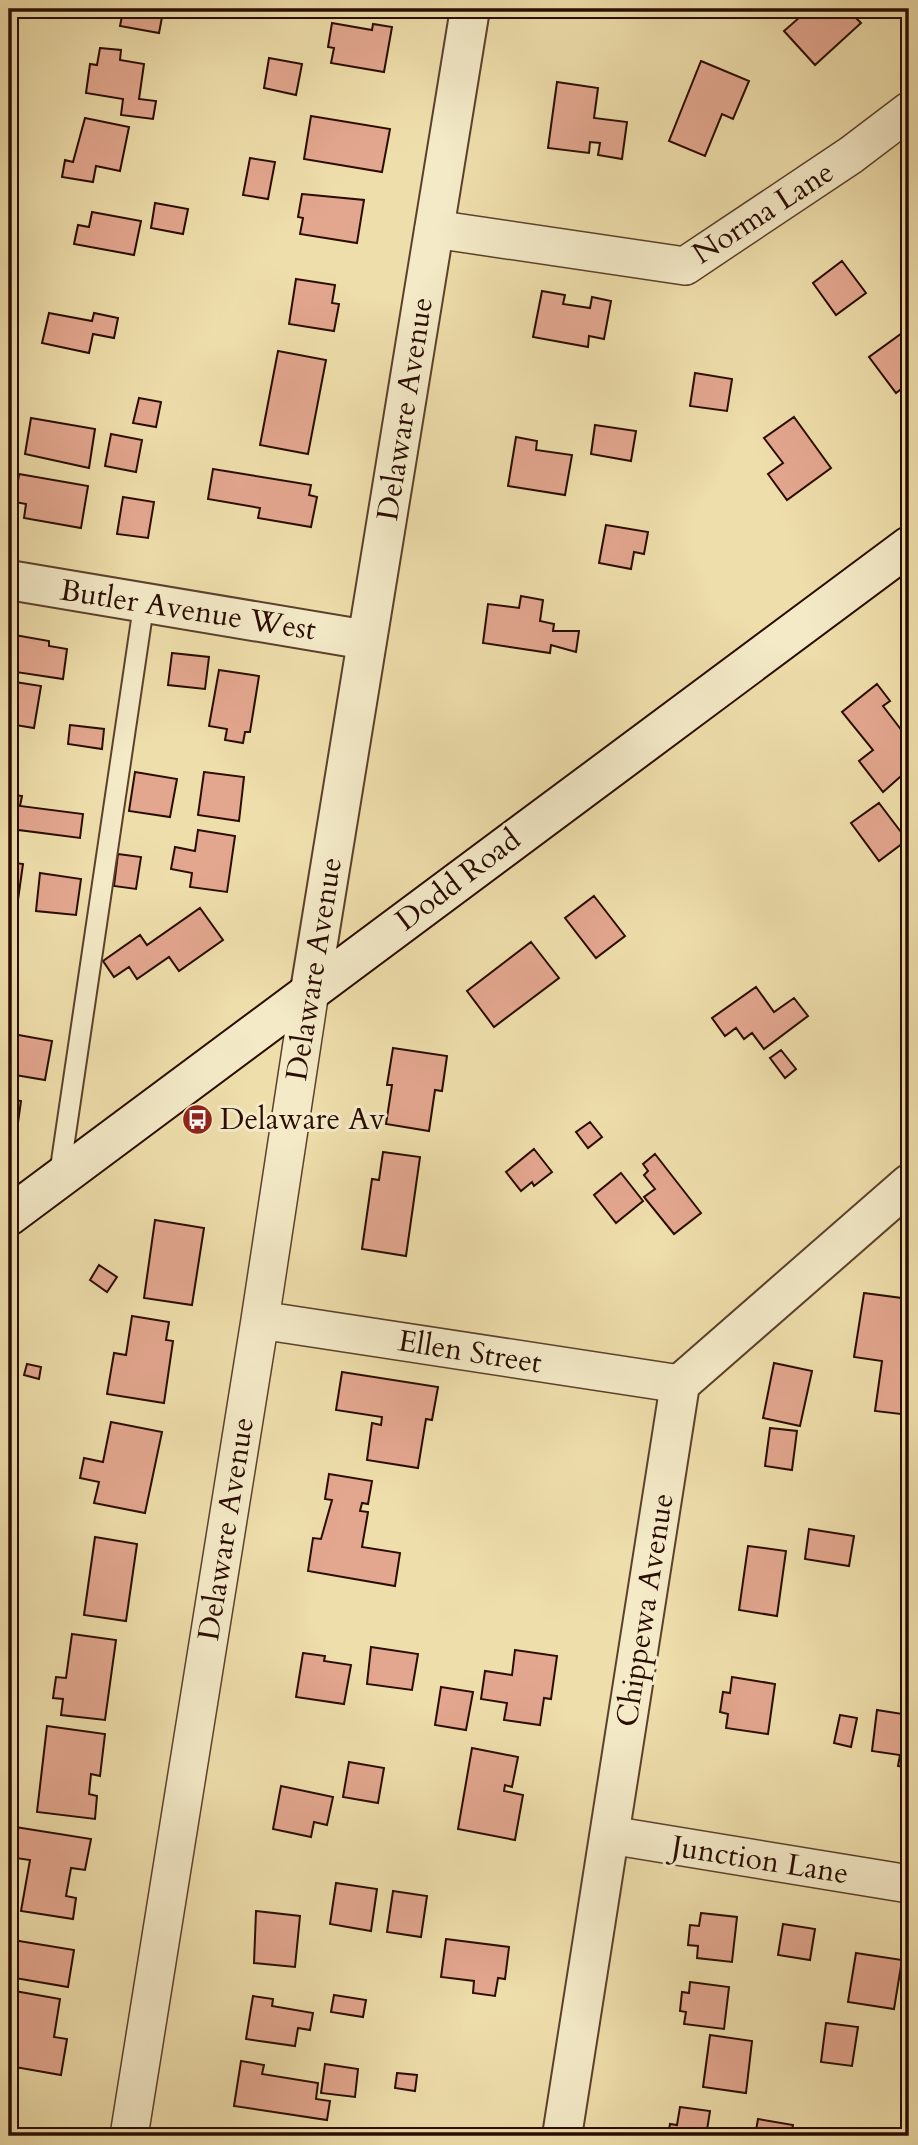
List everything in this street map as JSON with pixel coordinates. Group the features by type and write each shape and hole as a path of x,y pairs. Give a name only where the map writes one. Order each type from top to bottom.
{"street":[{"name":"Delaware Avenue","path":"129,2136 310,990 470,9"},
{"name":"Norma Lane","path":"434,229 685,266 851,155 909,111"},
{"name":"Dodd Road","path":"9,1216 909,546"},
{"name":"Butler Avenue West","path":"9,580 367,640"},
{"path":"680,1384 903,1195"},
{"name":"Ellen Street","path":"260,1320 680,1384"},
{"name":"Chippewa Avenue","path":"562,2136 680,1384"},
{"name":"Junction Lane","path":"610,1835 909,1884"}],"lane":[{"path":"59,1179 144,603"}],"building":[{"path":"112,9 163,12 159,33 120,26 123,11"},
{"path":"809,9 859,9 853,15 861,23 815,65 784,31"},
{"path":"332,23 372,30 373,24 392,27 384,72 331,63 334,48 328,47"},
{"path":"100,48 121,50 120,60 144,64 139,99 156,101 153,119 121,115 123,99 86,93 90,64 97,65"},
{"path":"269,58 302,64 296,95 264,88"},
{"path":"701,61 749,81 733,119 722,114 705,156 669,141"},
{"path":"557,82 598,88 594,118 627,122 622,159 598,155 600,143 590,142 589,153 548,148"},
{"path":"311,116 390,129 382,172 304,159"},
{"path":"85,118 129,127 120,171 96,166 93,182 62,177 65,160 73,162"},
{"path":"250,158 275,162 268,199 243,195"},
{"path":"302,194 364,200 357,243 300,234 303,218 298,217"},
{"path":"155,203 188,209 183,234 151,228"},
{"path":"92,212 141,221 134,255 74,244 78,225 89,227"},
{"path":"842,261 866,293 836,315 813,283"},
{"path":"296,279 335,285 332,303 339,304 334,331 289,324"},
{"path":"542,291 565,295 563,304 590,308 592,297 611,301 604,339 589,336 588,347 533,337"},
{"path":"49,313 92,321 94,313 118,318 114,338 93,334 89,353 42,343"},
{"path":"909,328 909,383 896,393 869,357"},
{"path":"278,351 326,360 308,454 260,445"},
{"path":"695,373 732,379 727,411 690,406"},
{"path":"139,398 161,402 156,427 133,423"},
{"path":"794,417 831,468 787,500 768,474 783,463 764,438"},
{"path":"31,418 95,429 89,468 25,454"},
{"path":"595,425 636,431 631,461 591,454"},
{"path":"111,434 142,440 136,472 105,466"},
{"path":"516,437 537,441 536,450 572,455 565,495 508,486"},
{"path":"213,469 311,485 309,495 317,497 311,527 258,518 260,508 208,499"},
{"path":"19,474 88,486 81,528 24,518 26,504 15,502"},
{"path":"123,497 154,502 148,538 117,534"},
{"path":"606,525 648,532 644,554 634,552 631,569 599,563"},
{"path":"521,596 543,600 540,621 554,624 553,631 579,631 576,652 551,645 550,653 483,643 488,604 519,608"},
{"path":"9,634 49,641 49,646 67,649 63,679 9,671"},
{"path":"172,653 209,657 205,689 168,685"},
{"path":"219,670 259,676 250,732 245,732 243,743 225,740 227,729 209,726"},
{"path":"9,681 41,686 34,728 9,724"},
{"path":"877,684 890,701 883,706 909,740 909,769 883,792 859,761 873,750 842,712"},
{"path":"70,725 104,729 102,749 68,744"},
{"path":"135,772 177,779 170,817 129,811"},
{"path":"204,772 244,777 239,821 198,815"},
{"path":"9,794 22,796 20,806 83,814 80,838 18,830 17,842 9,841"},
{"path":"879,803 907,840 879,861 851,823"},
{"path":"198,830 235,836 227,892 190,887 192,873 171,869 175,847 195,851"},
{"path":"118,854 141,857 136,889 114,886"},
{"path":"9,862 23,864 17,907 9,906"},
{"path":"40,873 81,879 76,915 36,911"},
{"path":"594,896 625,936 596,958 565,918"},
{"path":"200,908 223,940 179,971 169,957 137,979 129,967 114,977 103,961 140,935 147,945"},
{"path":"9,923 14,923 9,959"},
{"path":"531,942 559,978 494,1027 467,991"},
{"path":"756,987 774,1012 794,998 808,1016 764,1049 752,1033 744,1039 736,1028 725,1036 712,1018"},
{"path":"13,1034 52,1041 45,1080 9,1074"},
{"path":"393,1048 447,1056 442,1091 435,1090 429,1131 386,1124 392,1085 387,1085"},
{"path":"781,1050 796,1069 785,1078 770,1058"},
{"path":"9,1099 21,1101 16,1137 9,1136"},
{"path":"590,1122 602,1137 588,1148 576,1132"},
{"path":"534,1149 552,1172 534,1186 532,1182 521,1191 506,1172"},
{"path":"383,1152 420,1157 406,1256 362,1249 372,1179 379,1180"},
{"path":"655,1154 701,1213 674,1234 644,1197 655,1189 644,1175 648,1171 643,1164"},
{"path":"621,1173 643,1201 616,1223 594,1195"},
{"path":"155,1220 204,1228 192,1305 144,1298"},
{"path":"99,1265 117,1277 107,1292 90,1280"},
{"path":"864,1293 909,1299 909,1329 904,1364 909,1364 909,1415 875,1411 882,1361 854,1357"},
{"path":"132,1316 169,1322 166,1340 173,1341 164,1403 107,1394 114,1353 126,1355"},
{"path":"774,1363 812,1371 800,1426 763,1418"},
{"path":"27,1364 41,1367 39,1379 24,1375"},
{"path":"342,1372 438,1387 432,1420 426,1419 418,1468 367,1460 372,1423 381,1425 382,1417 336,1410"},
{"path":"111,1422 162,1432 145,1513 94,1503 99,1482 80,1478 84,1458 103,1462"},
{"path":"770,1428 797,1431 792,1470 765,1466"},
{"path":"329,1474 372,1481 368,1504 362,1503 360,1511 368,1512 362,1547 400,1553 395,1586 308,1571 313,1538 321,1539 332,1500 325,1499"},
{"path":"809,1529 854,1536 849,1566 805,1559"},
{"path":"95,1537 137,1544 126,1621 84,1615"},
{"path":"748,1546 786,1551 777,1616 739,1610"},
{"path":"72,1634 116,1640 105,1720 61,1715 63,1699 53,1698 56,1677 66,1678"},
{"path":"371,1647 418,1654 412,1690 367,1684"},
{"path":"515,1650 557,1656 551,1699 544,1698 540,1725 504,1720 507,1703 481,1699 485,1671 512,1675"},
{"path":"303,1653 325,1656 324,1661 351,1665 344,1704 296,1697"},
{"path":"732,1677 775,1684 768,1734 726,1728 728,1714 720,1712 723,1692 730,1693"},
{"path":"441,1687 473,1692 466,1730 435,1725"},
{"path":"877,1710 909,1715 909,1768 898,1766 900,1755 872,1751"},
{"path":"840,1715 857,1718 851,1747 834,1743"},
{"path":"47,1726 105,1734 100,1776 91,1774 89,1794 97,1796 95,1819 37,1812"},
{"path":"472,1748 518,1757 512,1787 505,1785 504,1791 523,1795 515,1840 458,1829"},
{"path":"349,1762 384,1768 378,1803 343,1797"},
{"path":"281,1786 333,1797 327,1825 314,1822 311,1837 273,1829"},
{"path":"9,1826 91,1839 85,1870 71,1868 66,1896 76,1898 73,1919 21,1911 30,1860 9,1857"},
{"path":"336,1883 377,1889 371,1931 330,1924"},
{"path":"393,1891 427,1896 421,1937 387,1932"},
{"path":"256,1911 300,1916 295,1967 254,1963"},
{"path":"701,1913 737,1917 732,1962 697,1958 698,1946 688,1945 690,1925 699,1926"},
{"path":"783,1924 815,1929 810,1960 778,1955"},
{"path":"446,1939 509,1947 505,1979 498,1978 495,1996 473,1993 474,1981 441,1977"},
{"path":"13,1940 74,1950 68,1987 9,1977"},
{"path":"856,1953 902,1960 894,2009 848,2002"},
{"path":"690,1982 729,1987 724,2029 684,2024 686,2012 680,2011 682,1992 689,1993"},
{"path":"9,1990 60,1999 54,2037 67,2039 61,2075 9,2066"},
{"path":"334,1995 366,2000 363,2017 331,2012"},
{"path":"253,1996 273,1999 272,2006 313,2013 310,2030 298,2028 295,2046 246,2039"},
{"path":"826,2023 858,2027 852,2066 821,2062"},
{"path":"710,2035 752,2041 746,2093 703,2087"},
{"path":"241,2061 264,2065 262,2074 318,2083 316,2099 330,2101 327,2120 234,2106"},
{"path":"325,2064 358,2069 355,2097 321,2093"},
{"path":"397,2073 417,2075 415,2091 395,2088"},
{"path":"680,2107 710,2111 707,2130 739,2136 668,2136 670,2124 677,2125"},
{"path":"758,2119 793,2125 791,2136 755,2136"}],"place":[{"name":"Delaware Av","path":"197,1119"}]}
